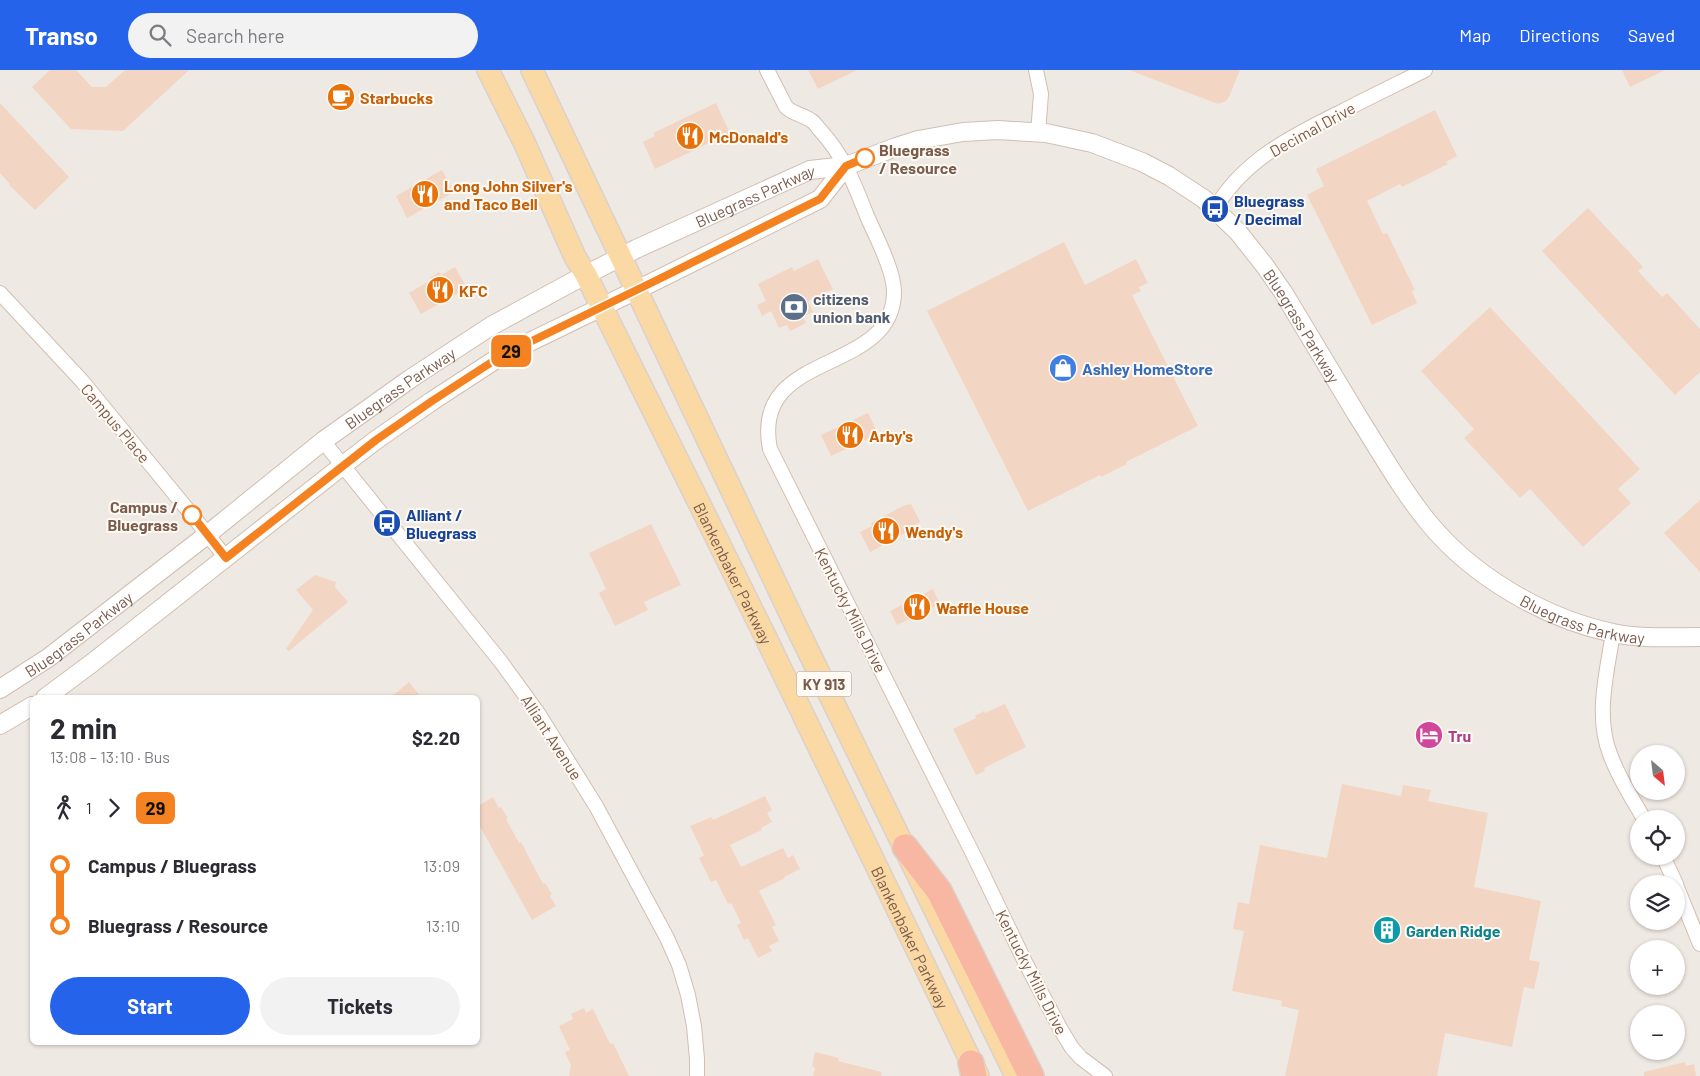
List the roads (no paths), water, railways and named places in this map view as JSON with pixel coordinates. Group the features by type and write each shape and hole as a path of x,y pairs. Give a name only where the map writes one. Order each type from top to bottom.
{"highway":[{"path":"905,847 939,892 1031,1076"}],"main road":[{"name":"Blankenbaker Parkway","path":"488,70 524,142 575,257 586,275 765,636 974,1072"},
{"name":"Blankenbaker Parkway","path":"532,70 796,626 1016,1076"}],"street":[{"name":"Kentucky Mills Drive","path":"766,70 786,107 790,111 812,121 826,136 846,166 894,282 892,311 880,331 862,345 804,374 784,389 773,408 768,425 770,449 977,862 1025,962 1061,1030 1072,1048 1105,1076"},
{"path":"1036,70 1041,94 1038,132"},
{"name":"Decimal Drive","path":"1215,209 1222,197 1235,182 1283,141 1425,70"},
{"name":"Bluegrass Parkway","path":"0,689 48,658 208,534 323,441 410,378 491,326 621,257 810,170 846,166 896,146 918,140 963,132 998,130 1038,132 1092,143 1142,162 1170,176 1215,209 1238,232 1274,279 1400,485 1429,523 1492,580 1546,610 1583,625 1613,633 1636,636 1700,637"},
{"name":"Bluegrass Parkway","path":"49,695 342,466 432,401 501,356 820,199 846,166"},
{"name":"Campus Place","path":"0,293 82,381 226,558"},
{"name":"Alliant Avenue","path":"323,441 501,662 538,713 596,806 667,938 679,965 688,995 694,1026 697,1076"},
{"path":"1613,633 1603,702 1605,739 1617,770 1639,810"},
{"path":"0,725 30,707"},
{"path":"1685,906 1700,944"}],"place":[{"name":"Starbucks","path":"341,97"},
{"name":"McDonald's","path":"690,136"},
{"name":"Bluegrass / Resource","path":"865,158"},
{"name":"Long John Silver's and Taco Bell","path":"425,194"},
{"name":"Bluegrass / Decimal","path":"1215,209"},
{"name":"KFC","path":"440,290"},
{"name":"citizens union bank","path":"794,307"},
{"name":"Ashley HomeStore","path":"1063,368"},
{"name":"Arby's","path":"850,435"},
{"name":"Campus / Bluegrass","path":"192,515"},
{"name":"Alliant / Bluegrass","path":"387,523"},
{"name":"Wendy's","path":"886,531"},
{"name":"Waffle House","path":"917,607"},
{"name":"Tru","path":"1429,735"},
{"name":"Garden Ridge","path":"1387,930"}]}
